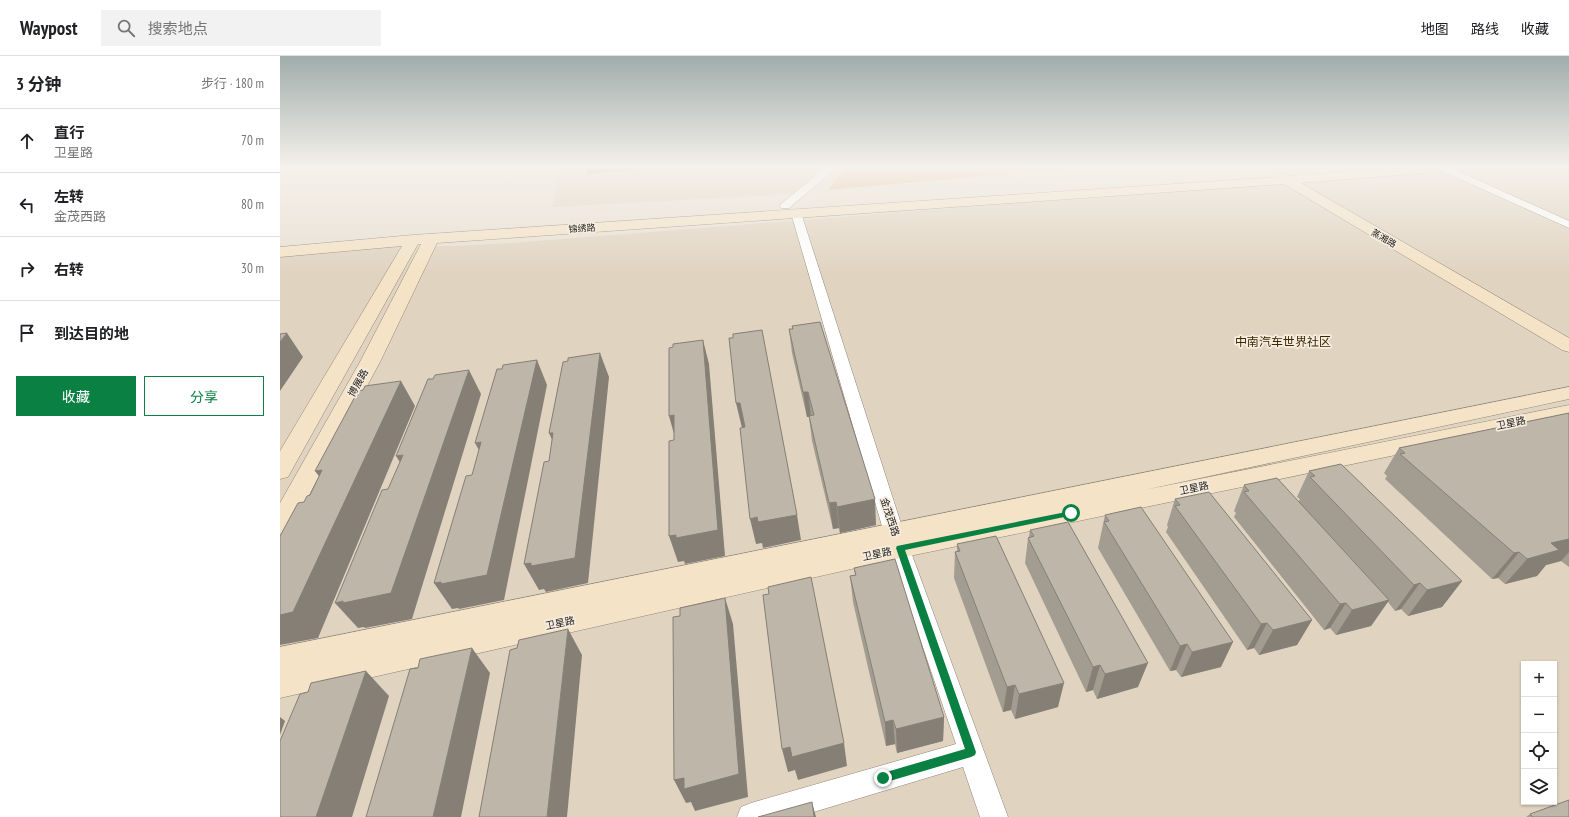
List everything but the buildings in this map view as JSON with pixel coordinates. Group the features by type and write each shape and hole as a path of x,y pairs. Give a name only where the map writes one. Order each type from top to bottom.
{"street":[{"path":"790,210 796,204"},
{"name":"锦绣路","path":"280,252 422,239 881,204"},
{"name":"蒸湘路","path":"1331,204 1569,346"},
{"name":"蒸湘路","path":"1345,204 1569,331"},
{"path":"1522,204 1569,225"},
{"name":"锦绣路","path":"280,244 484,225 790,210"},
{"name":"金茂西路","path":"790,210 897,541 994,817"},
{"path":"280,470 422,239"},
{"name":"博展路","path":"280,525 371,360 422,239"},
{"path":"280,660 897,541 1569,394"},
{"name":"卫星路","path":"280,684 897,541 1569,412"},
{"path":"751,817 971,752"}],"shaded area":[{"path":"553,204 617,204 552,207"},
{"path":"1013,204 1569,204 1569,817 280,817 280,256 374,247 455,246 511,243"}],"district":[{"name":"中南汽车世界社区","path":"1283,341"}],"route":[{"path":"883,778 971,752 900,548 1071,513"}]}
